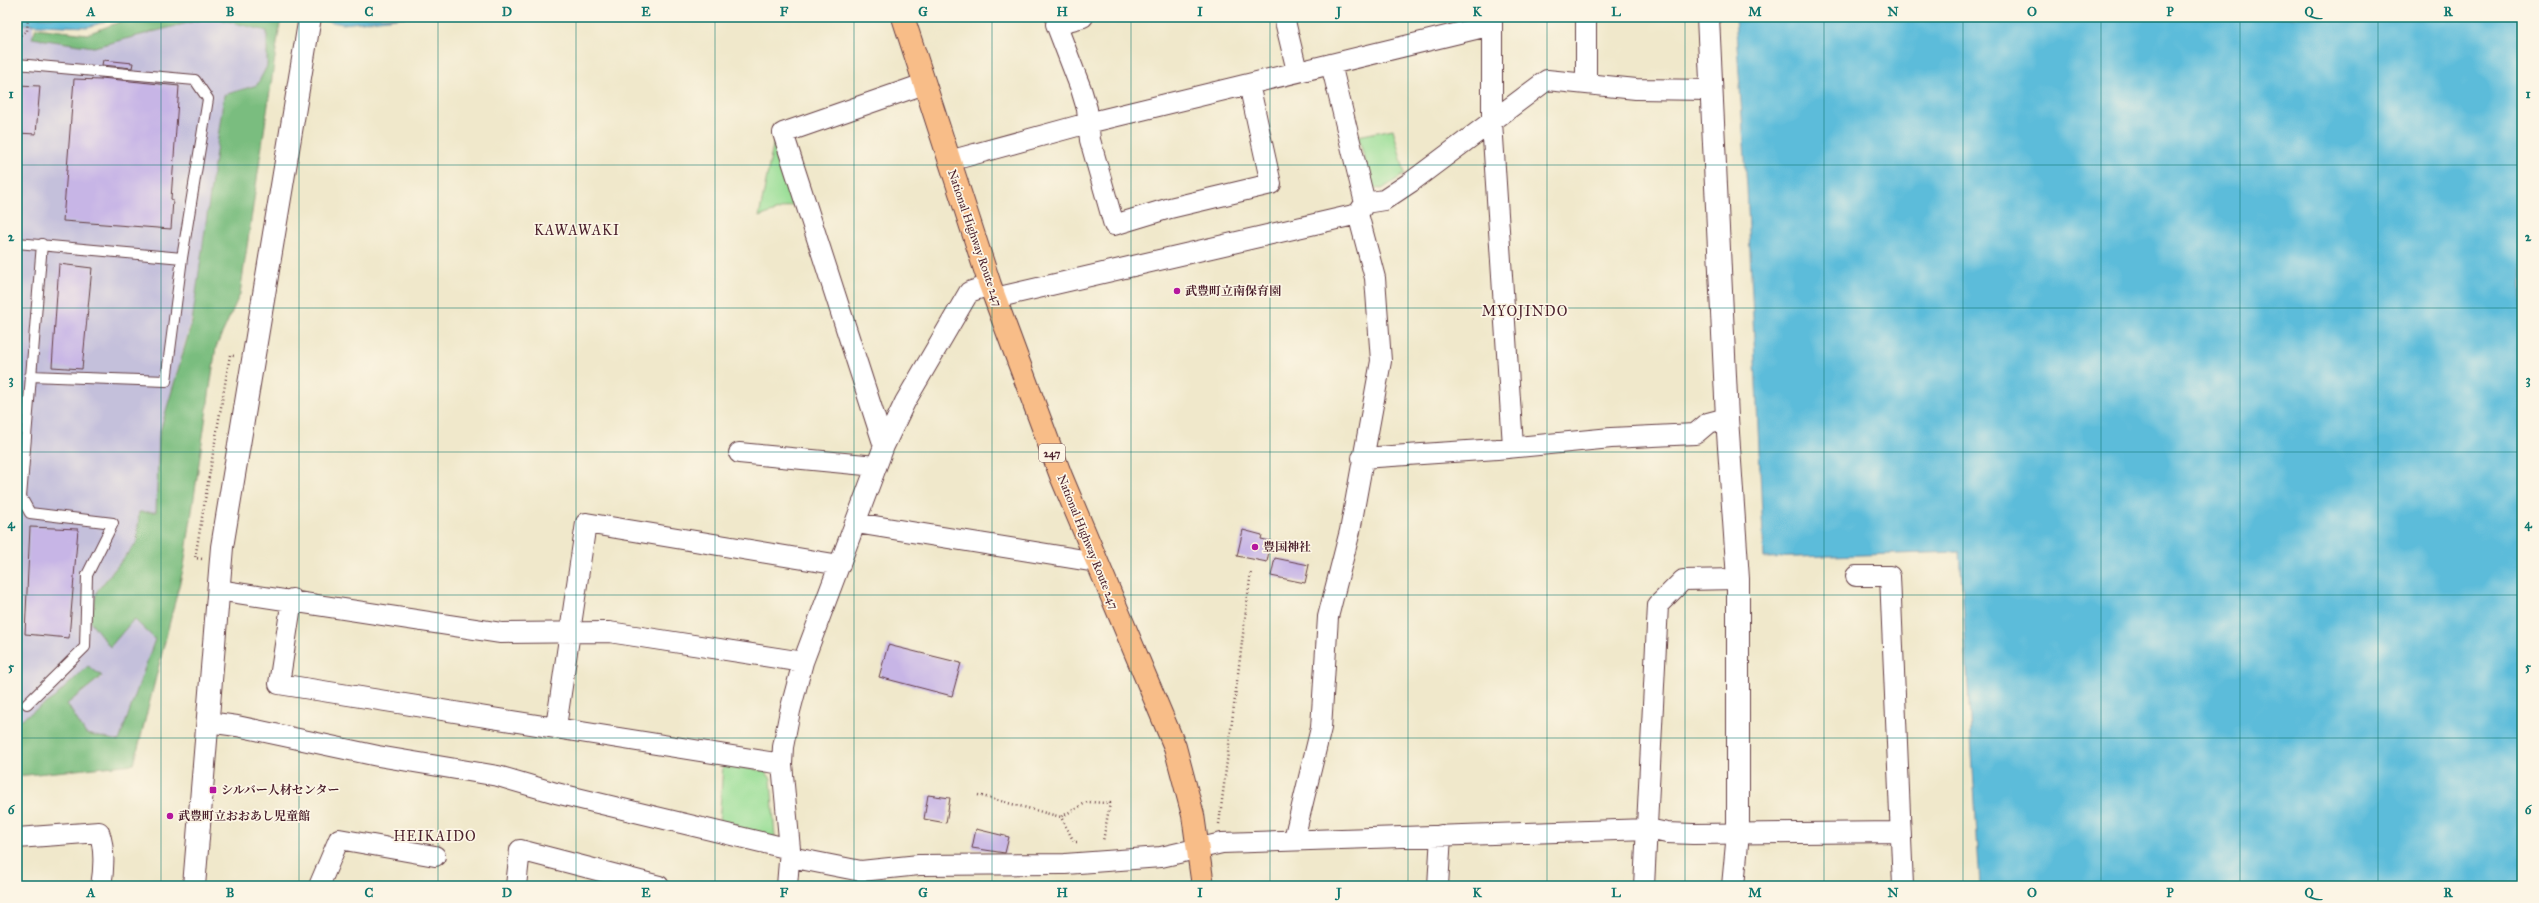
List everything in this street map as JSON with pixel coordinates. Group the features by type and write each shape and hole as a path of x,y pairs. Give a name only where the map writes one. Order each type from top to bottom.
{"highway":[{"name":"National Highway Route 247","path":"903,17 992,291 1061,476 1175,747 1187,789 1204,886"}],"street":[{"path":"1083,17 1056,24 1081,89 1090,140 1114,225 1170,208 1271,184 1249,84"},
{"path":"1284,17 1297,71"},
{"path":"1586,17 1586,84"},
{"path":"1708,17 1710,90 1727,418 1738,579 1738,833 1733,886"},
{"path":"949,161 1088,123 1297,71 1331,64 1492,21 1492,122 1513,446"},
{"path":"194,886 222,547 309,23"},
{"path":"1294,839 1321,728 1328,617 1350,531 1362,458 1381,361 1381,337 1375,278 1331,64"},
{"path":"787,886 790,853 782,764 790,711 803,662 884,446 905,402 969,292 992,291 1362,209 1384,200 1492,122 1547,80 1636,89 1710,90"},
{"path":"884,446 783,133 924,84"},
{"path":"1362,458 1497,449 1513,446 1611,438 1695,434 1708,423 1727,418"},
{"path":"739,453 876,466"},
{"path":"556,727 586,523 840,565"},
{"path":"856,523 1096,562"},
{"path":"1856,576 1890,576 1903,886"},
{"path":"1644,886 1658,605 1684,580 1738,579"},
{"path":"218,590 292,599 501,633 609,632 803,662"},
{"path":"292,599 279,684 782,764"},
{"path":"208,722 237,726 378,756 498,776 556,793 862,871 919,865 1065,864 1161,857 1222,843 1294,839 1648,829 1667,833 1900,832"},
{"path":"17,838 99,832 102,847 101,886"},
{"path":"1438,886 1441,835"},
{"path":"319,886 339,839 436,856"},
{"path":"516,886 520,850 659,886"}],"lane":[{"path":"17,64 196,80 208,99 182,258 166,381 30,376"},
{"path":"17,243 42,244 182,258"},
{"path":"27,704 85,647 87,575 113,522 30,513 21,506 20,497 42,244"}],"path":[{"path":"17,37 27,31 28,17"},
{"path":"208,560 195,558 230,355 236,356"},
{"path":"1219,824 1251,571"},
{"path":"978,795 1061,817 1087,802 1110,803 1103,841"},
{"path":"1061,817 1074,842 1082,842"},
{"path":"1096,841 1111,841"}],"shaded area":[{"path":"17,17 33,17 33,38 94,47 210,17 267,31 267,66 257,85 159,435 156,513 139,512 137,542 97,590 134,619 155,639 119,741 86,734 67,704 102,677 88,666 54,698 17,722"}],"green space":[{"path":"133,17 211,17 94,47 32,38 36,28 87,34"},
{"path":"211,17 281,17 240,294 216,347 184,566 134,764 17,776 17,722 54,698 88,666 102,676 67,704 86,734 119,741 155,639 134,619 110,647 90,621 97,591 137,542 139,512 156,512 159,435 192,322 224,95 257,85 267,66 267,31"},
{"path":"1393,129 1405,174 1382,189 1373,188 1358,136"},
{"path":"774,140 795,204 759,217"},
{"path":"723,765 765,771 771,779 775,838 719,824"}],"water":[{"path":"17,17 119,17 88,27 17,24"},
{"path":"303,17 405,17 343,24"},
{"path":"1735,17 2522,17 2522,886 1980,886 1960,552 1764,558 1747,187"}],"building":[{"path":"103,60 133,63 132,68 102,65"},
{"path":"101,78 179,86 171,199 173,200 171,229 63,221 74,79 101,80"},
{"path":"17,85 40,86 36,134 17,133"},
{"path":"59,264 92,268 82,369 52,367"},
{"path":"30,527 78,529 69,638 25,634"},
{"path":"1243,530 1262,535 1261,539 1271,541 1267,562 1237,556"},
{"path":"1275,558 1309,565 1305,583 1271,576"},
{"path":"888,645 961,663 952,696 879,677"},
{"path":"928,795 950,798 946,823 924,819"},
{"path":"976,829 1009,837 1005,853 972,848"}],"place":[{"name":"武豊町立南保育園","path":"1177,291"},
{"name":"豊国神社","path":"1255,547"},
{"name":"シルバー人材センター","path":"213,790"},
{"name":"武豊町立おおあし児童館","path":"170,816"}],"district":[{"name":"KAWAWAKI","path":"577,230"},
{"name":"MYOJINDO","path":"1525,311"},
{"name":"HEIKAIDO","path":"435,836"}]}
